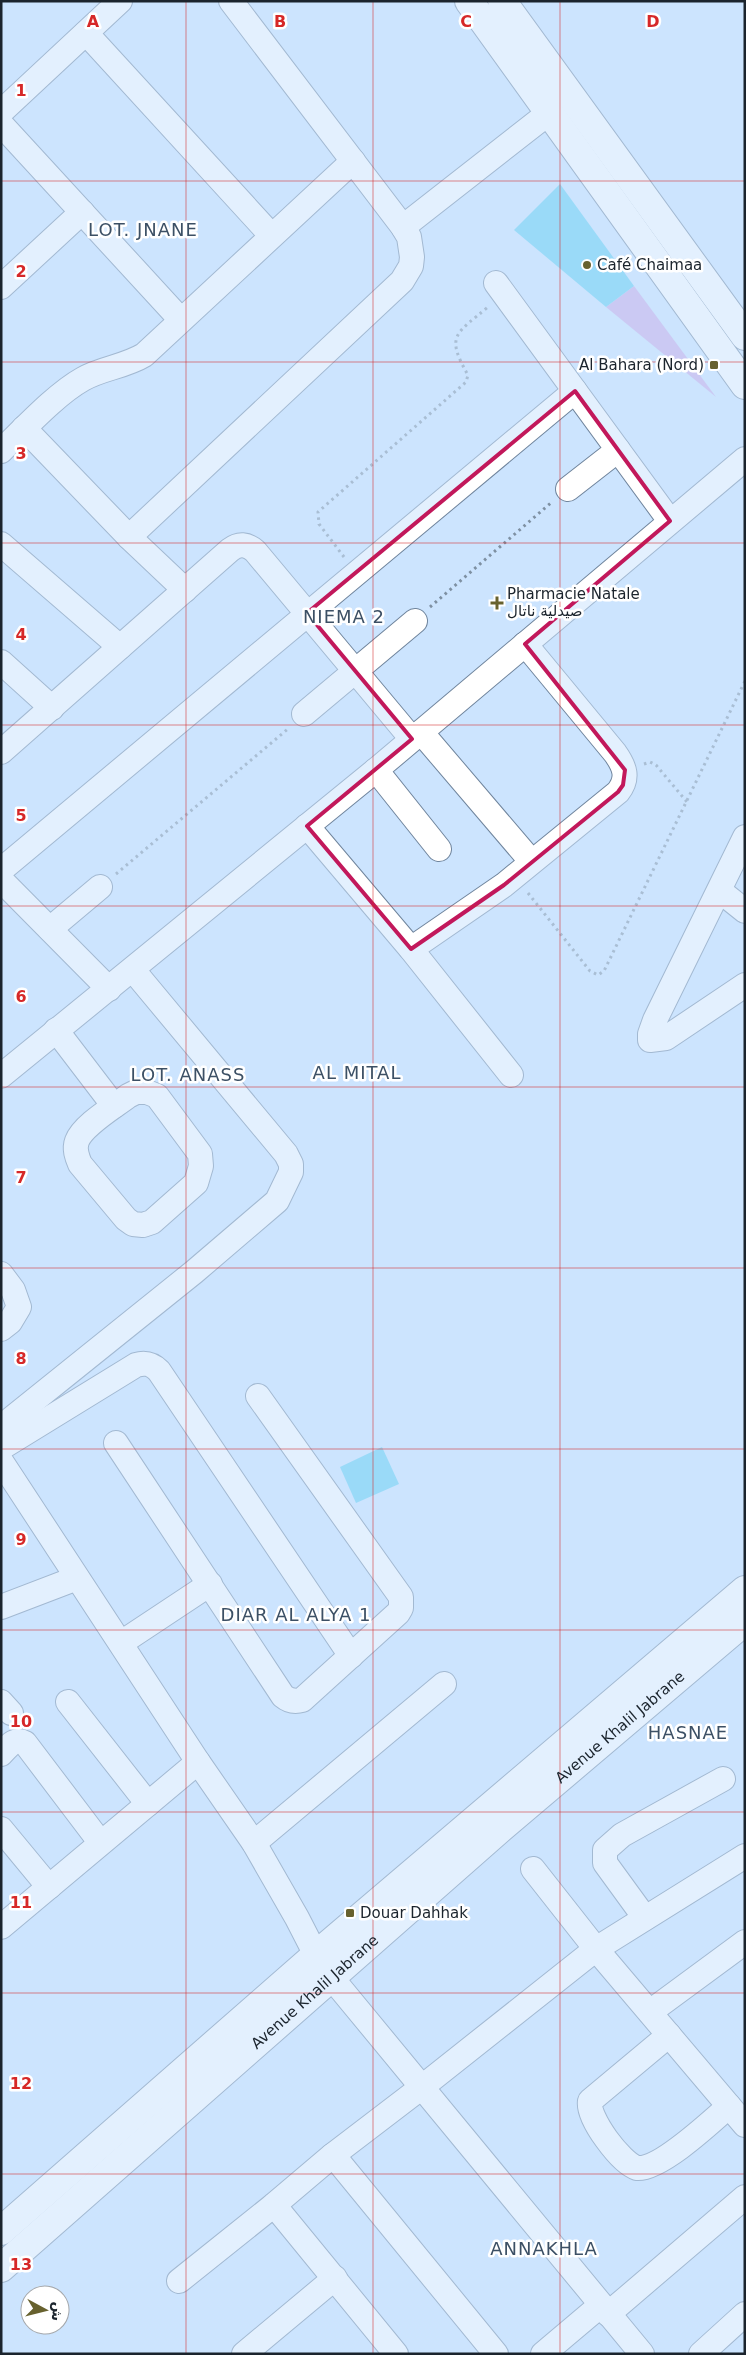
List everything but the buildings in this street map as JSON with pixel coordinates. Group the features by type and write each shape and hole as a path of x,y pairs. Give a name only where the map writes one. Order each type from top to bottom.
{"main road":[{"path":"469,1 745,385"},
{"path":"502,1 745,336"},
{"name":"Avenue Khalil Jabrane","path":"1,2268 324,1966 745,1590"},
{"name":"Avenue Khalil Jabrane","path":"1,2231 324,1966 501,1828 745,1621"}],"street":[{"path":"1,112 120,1"},
{"path":"129,537 402,281 411,266 412,257 409,237 403,227 231,1"},
{"path":"86,33 271,235"},
{"path":"403,227 550,112"},
{"path":"1,124 181,320"},
{"path":"1,451 74,384 92,374 134,361 144,354 353,161"},
{"path":"1,288 82,212"},
{"path":"500,288 670,521"},
{"path":"1,870 575,391"},
{"path":"24,428 129,537 185,590"},
{"path":"568,489 618,450"},
{"path":"1,1076 56,1030 110,989 417,736 745,459"},
{"path":"1,544 120,647"},
{"path":"1,752 233,547 246,545 255,551 356,671 531,861"},
{"path":"304,714 415,621"},
{"path":"411,949 504,884 618,792 623,785 625,770 615,753 525,644"},
{"path":"1,662 52,708"},
{"path":"376,770 439,849"},
{"path":"307,826 411,949 511,1075"},
{"path":"745,837 655,1020 650,1040 666,1038 745,985"},
{"path":"1,880 110,989"},
{"path":"50,929 100,887"},
{"path":"720,891 745,911"},
{"path":"1,1427 194,1272 277,1201 291,1172 291,1164 286,1154 133,970"},
{"path":"56,1030 114,1106"},
{"path":"136,1092 147,1092 157,1096 200,1154 201,1166 196,1183 152,1222 143,1225 133,1224 126,1219 80,1164 76,1154 76,1143 82,1132 114,1106 136,1092"},
{"path":"1,1274 13,1290 19,1307 10,1322 1,1328"},
{"path":"1,1448 136,1365 147,1364 154,1366 351,1656"},
{"path":"116,1443 287,1699 292,1701 302,1700 398,1613 401,1608 401,1597 258,1396"},
{"path":"1,1461 198,1762 254,1843 324,1966 642,2354"},
{"path":"1,1607 77,1578"},
{"path":"121,1643 210,1584"},
{"path":"254,1843 444,1684"},
{"path":"68,1702 148,1804"},
{"path":"1,1754 14,1742 25,1743 100,1842"},
{"path":"1,1927 100,1842 198,1762"},
{"path":"645,1918 605,1863 605,1850 622,1834 722,1779"},
{"path":"1,1829 48,1887"},
{"path":"179,2281 274,2205 333,2154 422,2087 596,1949 745,1856"},
{"path":"533,1869 596,1949 745,2125"},
{"path":"650,2012 745,1942"},
{"path":"669,2035 590,2101 590,2113 623,2160 637,2168 651,2166 704,2128 729,2106"},
{"path":"333,2154 496,2354"},
{"path":"543,2354 604,2310 745,2197"},
{"path":"274,2205 396,2354"},
{"path":"244,2354 335,2278"},
{"path":"701,2354 745,2314"}],"path":[{"path":"356,573 319,524 318,512 466,382 468,376 456,353 455,339 500,288"},
{"path":"415,621 568,489"},
{"path":"525,890 590,971 595,974 601,974 687,803 745,681"},
{"path":"100,887 304,714"},
{"path":"625,777 650,762 660,770 687,803"}],"highlighted area":[{"path":"575,391 670,521 525,644 625,770 623,785 618,792 504,885 411,949 307,826 412,739 307,613"}],"shaded area":[{"path":"634,286 716,397 606,307"}],"place":[{"name":"Café Chaimaa","path":"587,265"},
{"name":"Al Bahara (Nord)","path":"714,365"},
{"name":"Pharmacie Natale صيدلية ناتال","path":"497,603"},
{"name":"Douar Dahhak","path":"350,1913"}],"district":[{"name":"LOT. JNANE","path":"143,230"},
{"name":"NIEMA 2","path":"344,617"},
{"name":"AL MITAL","path":"357,1073"},
{"name":"LOT. ANASS","path":"188,1075"},
{"name":"DIAR AL ALYA 1","path":"296,1615"},
{"name":"HASNAE","path":"688,1733"},
{"name":"ANNAKHLA","path":"544,2249"}]}
